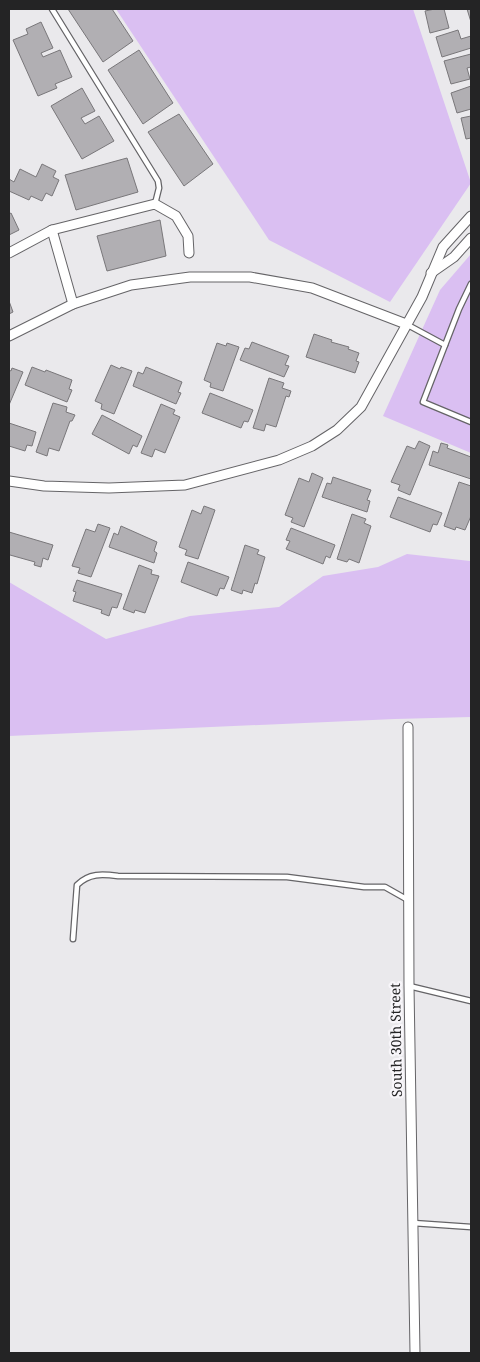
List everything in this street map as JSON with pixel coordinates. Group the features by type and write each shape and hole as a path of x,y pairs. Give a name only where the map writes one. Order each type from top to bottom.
{"street":[{"path":"9,253 52,230 155,204 176,216 188,236 189,253"},
{"path":"9,481 44,486 109,488 185,485 280,460 312,446 337,430 361,407 422,297 442,247 469,222"},
{"path":"52,230 73,304"},
{"path":"430,273 454,257 471,238"},
{"path":"9,336 73,304 131,284 190,277 250,277 312,288 406,324"},
{"name":"South 30th Street","path":"408,727 408,900 415,1353"}],"lane":[{"path":"52,9 158,181 159,188 155,204"},
{"path":"471,284 459,309 423,402 471,422"},
{"path":"406,324 445,345"},
{"path":"74,939 77,885 84,878 98,874 287,877 364,887 385,887 408,900"},
{"path":"409,986 471,1001"},
{"path":"413,1223 471,1227"}],"shaded area":[{"path":"116,9 413,9 471,183 390,302 269,240"},
{"path":"471,254 471,453 383,416 440,290"},
{"path":"407,554 471,560 471,717 9,736 9,582 106,639 190,616 279,607 323,576 378,567"}],"building":[{"path":"68,9 112,9 133,41 103,62"},
{"path":"444,9 449,28 430,33 425,11"},
{"path":"467,9 471,9 471,22"},
{"path":"41,22 53,48 41,53 43,57 60,50 72,77 55,84 57,88 38,96 13,40 28,34 26,29"},
{"path":"458,30 461,39 471,36 471,48 442,57 436,37"},
{"path":"139,50 173,103 143,124 108,70"},
{"path":"471,54 471,67 467,68 470,79 451,84 444,61"},
{"path":"471,86 471,109 457,113 451,93"},
{"path":"82,88 95,111 81,118 85,124 99,116 114,141 82,159 51,106"},
{"path":"179,114 213,164 184,186 148,132"},
{"path":"471,116 471,138 466,139 461,118"},
{"path":"127,158 138,192 76,210 65,175"},
{"path":"42,164 56,171 53,177 59,180 52,196 46,193 42,201 31,196 29,200 9,191 9,179 14,182 20,169 36,177"},
{"path":"11,213 19,230 9,235 9,214"},
{"path":"160,220 166,256 107,271 97,236"},
{"path":"9,301 13,312 9,314"},
{"path":"314,334 332,340 331,342 349,347 348,349 359,353 356,361 359,362 355,373 306,357"},
{"path":"252,342 289,356 285,365 289,366 284,377 240,360 245,348 249,349"},
{"path":"217,343 226,346 227,343 239,347 223,391 210,387 211,383 204,380"},
{"path":"111,365 132,371 114,414 101,409 102,404 95,401"},
{"path":"32,367 72,380 69,389 72,390 67,402 25,385"},
{"path":"146,367 182,382 178,392 181,393 176,404 133,386 138,372 143,374"},
{"path":"12,368 23,372 9,405 9,370 11,371"},
{"path":"269,378 284,383 282,388 291,391 289,397 286,396 276,427 266,424 264,431 253,428"},
{"path":"210,393 253,410 248,422 244,421 241,428 202,413"},
{"path":"53,403 67,407 66,412 75,415 72,421 70,421 59,451 49,448 47,456 36,452"},
{"path":"161,404 175,410 173,414 180,417 165,453 155,449 152,457 141,453"},
{"path":"102,415 142,436 137,447 133,445 129,454 92,434"},
{"path":"9,423 36,432 32,446 27,445 25,451 9,446"},
{"path":"419,441 430,446 410,495 398,490 400,485 391,482 407,446 415,449"},
{"path":"441,443 448,445 447,448 471,457 471,479 429,465 433,451 438,453"},
{"path":"312,473 323,478 304,527 291,522 293,518 285,515 299,478 309,482"},
{"path":"333,477 371,490 367,500 370,501 367,512 322,497 327,483 331,484"},
{"path":"459,482 471,486 471,516 465,530 456,527 455,530 444,526"},
{"path":"398,497 442,513 437,525 433,524 430,532 390,517"},
{"path":"204,506 215,510 198,559 185,555 187,550 179,547 192,510 201,514"},
{"path":"352,514 366,519 364,523 371,526 359,563 349,559 347,562 337,559"},
{"path":"98,524 110,528 91,577 78,573 80,568 72,566 86,529 95,532"},
{"path":"121,526 157,542 154,551 157,553 154,563 109,547 114,533 118,535"},
{"path":"291,528 335,545 330,558 326,556 323,564 286,549 290,541 286,540"},
{"path":"9,532 53,545 48,560 43,558 41,567 34,565 35,562 10,555"},
{"path":"245,545 259,550 257,554 265,557 257,584 255,583 252,593 243,590 242,594 231,590"},
{"path":"188,562 229,577 224,589 220,588 217,596 181,582"},
{"path":"139,565 152,570 151,574 159,576 145,613 135,610 134,613 123,609"},
{"path":"77,580 122,594 117,608 112,607 109,616 101,613 102,610 73,601 76,592 73,591"}]}
